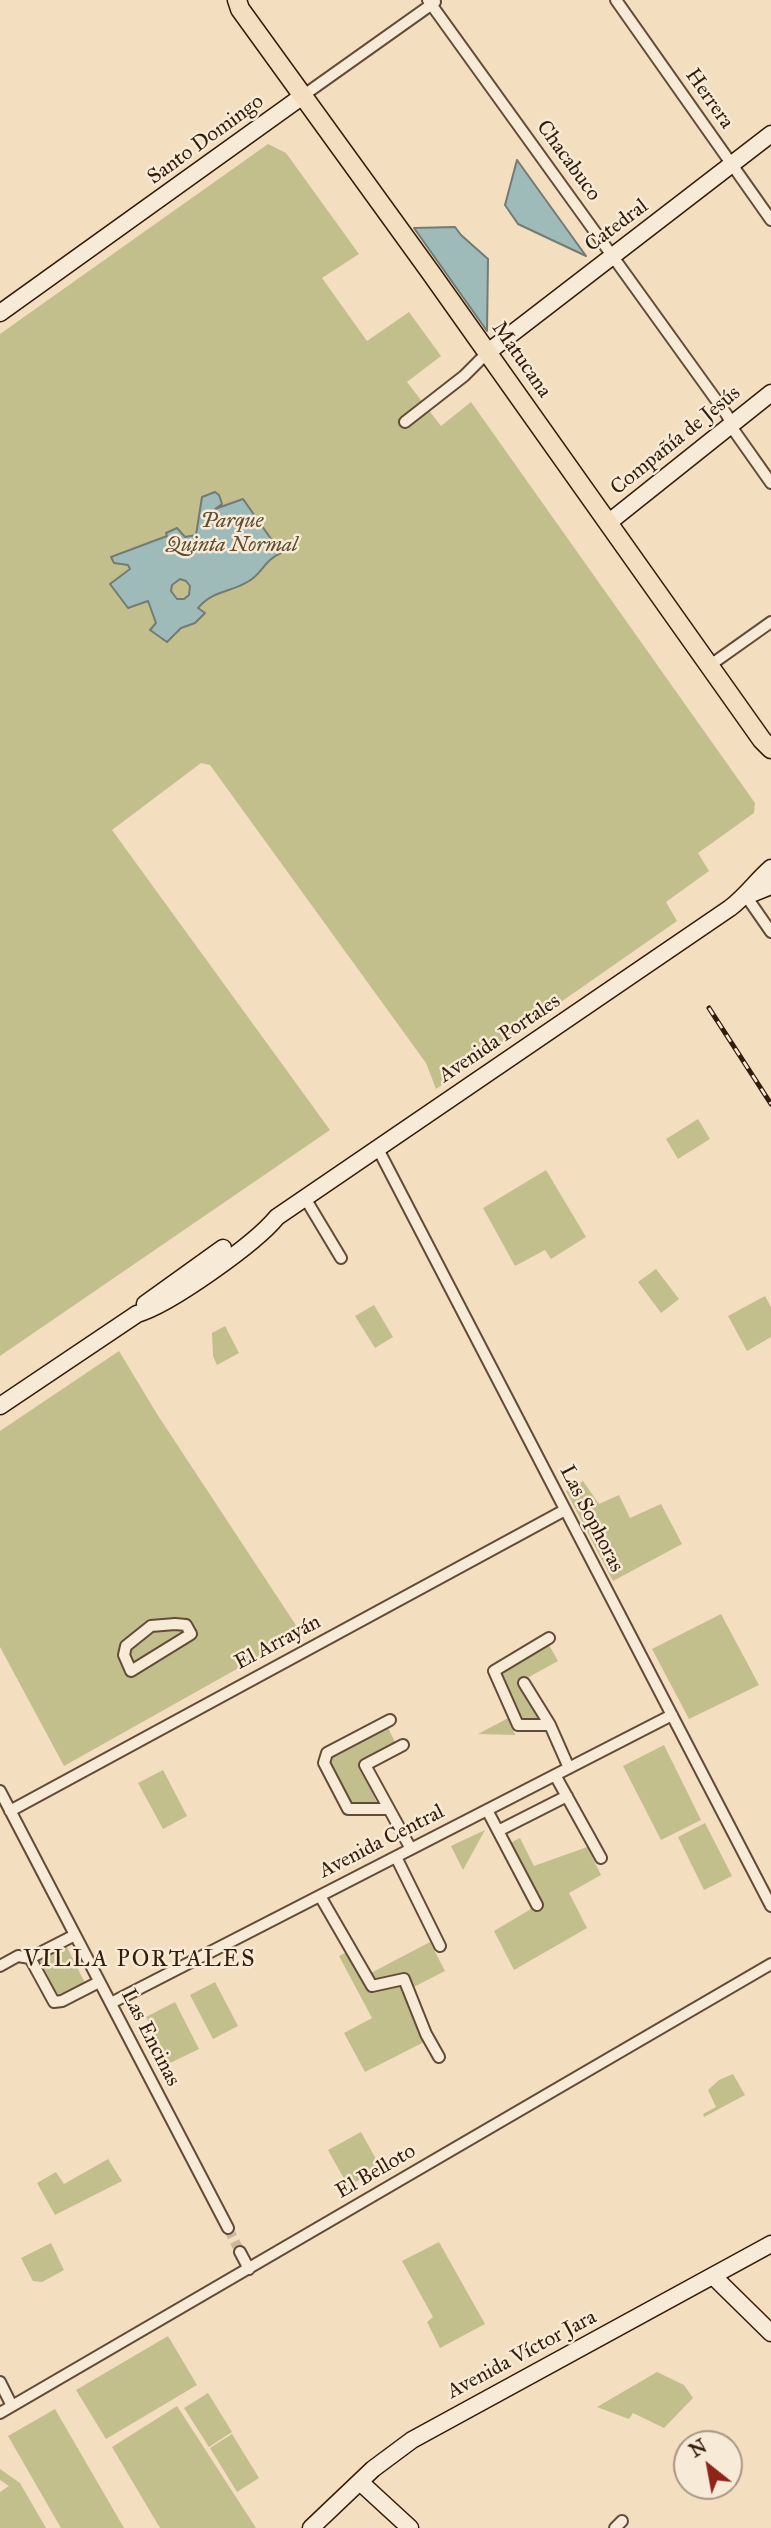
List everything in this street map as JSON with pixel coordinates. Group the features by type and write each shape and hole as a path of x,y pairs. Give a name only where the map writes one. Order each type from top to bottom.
{"main road":[{"name":"Matucana","path":"235,3 488,352 766,745 771,761"},
{"name":"Santo Domingo","path":"0,313 304,95"},
{"name":"Catedral","path":"488,352 771,134"},
{"name":"Compañía de Jesús","path":"608,523 771,393"},
{"name":"Avenida Portales","path":"746,895 771,868"},
{"name":"Avenida Portales","path":"0,1406 136,1314 175,1295 261,1235 278,1217 746,895 771,886"},
{"name":"Avenida Víctor Jara","path":"312,2528 398,2449 426,2431 771,2244"},
{"path":"713,2276 771,2333"},
{"path":"360,2482 410,2528"}],"street":[{"name":"Herrera","path":"615,0 771,220"},
{"name":"Santo Domingo","path":"304,95 432,1"},
{"name":"Chacabuco","path":"432,1 771,482"},
{"path":"405,422 464,376 488,352"},
{"path":"709,666 771,622"},
{"path":"746,895 771,932"},
{"name":"Las Sophoras","path":"378,1149 771,1906"},
{"path":"306,1198 341,1258"},
{"name":"El Arrayán","path":"10,1811 565,1510"},
{"path":"186,1625 191,1634 131,1671 124,1655 126,1646 139,1634 151,1626 186,1625"},
{"path":"549,1638 494,1671 518,1726 550,1725"},
{"path":"524,1683 550,1725 569,1768"},
{"name":"Avenida Central","path":"111,2003 672,1715"},
{"path":"387,1809 348,1809 324,1762 327,1754 390,1720"},
{"path":"403,1745 365,1765 411,1849"},
{"path":"555,1775 601,1858"},
{"name":"Las Encinas","path":"0,1791 228,2228"},
{"path":"498,1831 567,1796"},
{"path":"487,1810 537,1905"},
{"path":"396,1857 440,1946"},
{"path":"320,1896 372,1986 404,1979 426,2034 439,2057"},
{"path":"0,1966 18,1956 30,1958 75,1935"},
{"path":"30,1958 54,2002 62,2001 99,1982"},
{"name":"El Belloto","path":"0,2413 771,1964"},
{"path":"240,2252 249,2269"},
{"path":"0,2382 12,2406"}],"green space":[{"name":"Parque Quinta Normal","path":"268,144 286,153 359,254 322,278 367,341 409,312 441,356 407,382 441,426 471,402 755,803 754,813 698,853 709,871 666,902 677,921 436,1089 426,1063 210,765 201,763 112,830 330,1130 0,1356 0,334"},
{"path":"698,1119 710,1139 678,1159 666,1139"},
{"path":"546,1170 586,1237 551,1259 545,1250 515,1266 483,1208"},
{"path":"656,1269 679,1299 661,1313 638,1282"},
{"path":"765,1296 771,1307 771,1337 747,1351 728,1316"},
{"path":"374,1305 393,1337 375,1348 355,1316"},
{"path":"225,1326 239,1353 217,1365 213,1356 212,1333"},
{"path":"119,1351 157,1414 301,1633 64,1766 0,1647 0,1431"},
{"path":"583,1481 599,1504 619,1495 630,1518 661,1504 682,1544 613,1581 566,1491"},
{"path":"721,1614 759,1685 689,1719 652,1649"},
{"path":"548,1643 558,1661 518,1683 539,1721 513,1728 515,1735 478,1734 512,1716 489,1675"},
{"path":"387,1726 397,1746 361,1765 377,1803 351,1805 328,1764 331,1755"},
{"path":"664,1745 701,1820 661,1840 623,1766"},
{"path":"163,1770 187,1816 163,1829 138,1783"},
{"path":"705,1823 732,1876 704,1890 678,1837"},
{"path":"485,1830 463,1870 451,1846"},
{"path":"520,1838 534,1866 587,1847 601,1875 569,1893 587,1928 514,1970 494,1931 531,1909 500,1848"},
{"path":"430,1942 445,1971 404,1992 426,2041 365,2072 344,2033 372,2018 339,1956 353,1949 369,1974"},
{"path":"65,1943 86,1985 61,1998 53,1999 34,1960"},
{"path":"215,1982 238,2026 213,2039 190,1995"},
{"path":"175,2002 199,2049 170,2063 146,2017"},
{"path":"733,2074 745,2095 704,2117 703,2114 716,2107 708,2090 719,2080"},
{"path":"361,2132 381,2168 348,2186 328,2150"},
{"path":"108,2159 122,2181 55,2215 37,2183 56,2172 64,2184"},
{"path":"439,2242 485,2324 440,2348 427,2322 433,2317 402,2261"},
{"path":"51,2243 64,2270 42,2282 33,2281 21,2258"},
{"path":"168,2336 197,2385 106,2439 76,2390"},
{"path":"657,2372 684,2385 693,2398 664,2428 633,2413 629,2419 597,2407"},
{"path":"208,2393 232,2432 209,2447 184,2408"},
{"path":"177,2406 256,2528 160,2528 112,2447"},
{"path":"55,2409 124,2528 61,2528 8,2436"},
{"path":"232,2434 259,2478 237,2492 210,2448"},
{"path":"0,2469 20,2483 46,2528 0,2528 0,2492 9,2486 0,2480"}],"water":[{"path":"517,160 586,256 518,224 505,205"},
{"path":"455,227 488,259 487,331 414,228"},
{"path":"215,492 219,495 222,504 215,509 243,499 281,553 271,559 252,579 204,602 198,608 205,613 195,623 181,628 167,642 150,630 156,623 148,601 128,608 110,584 130,569 128,565 114,563 111,557 167,536 166,533 177,528 185,537 196,535 202,497","holes":["180,579 190,586 189,595 184,599 177,599 171,591 172,585"]}],"tunnel":[{"path":"228,2228 240,2252"}],"railway":[{"path":"709,1008 771,1104"}],"district":[{"name":"VILLA PORTALES","path":"140,1960"}]}
